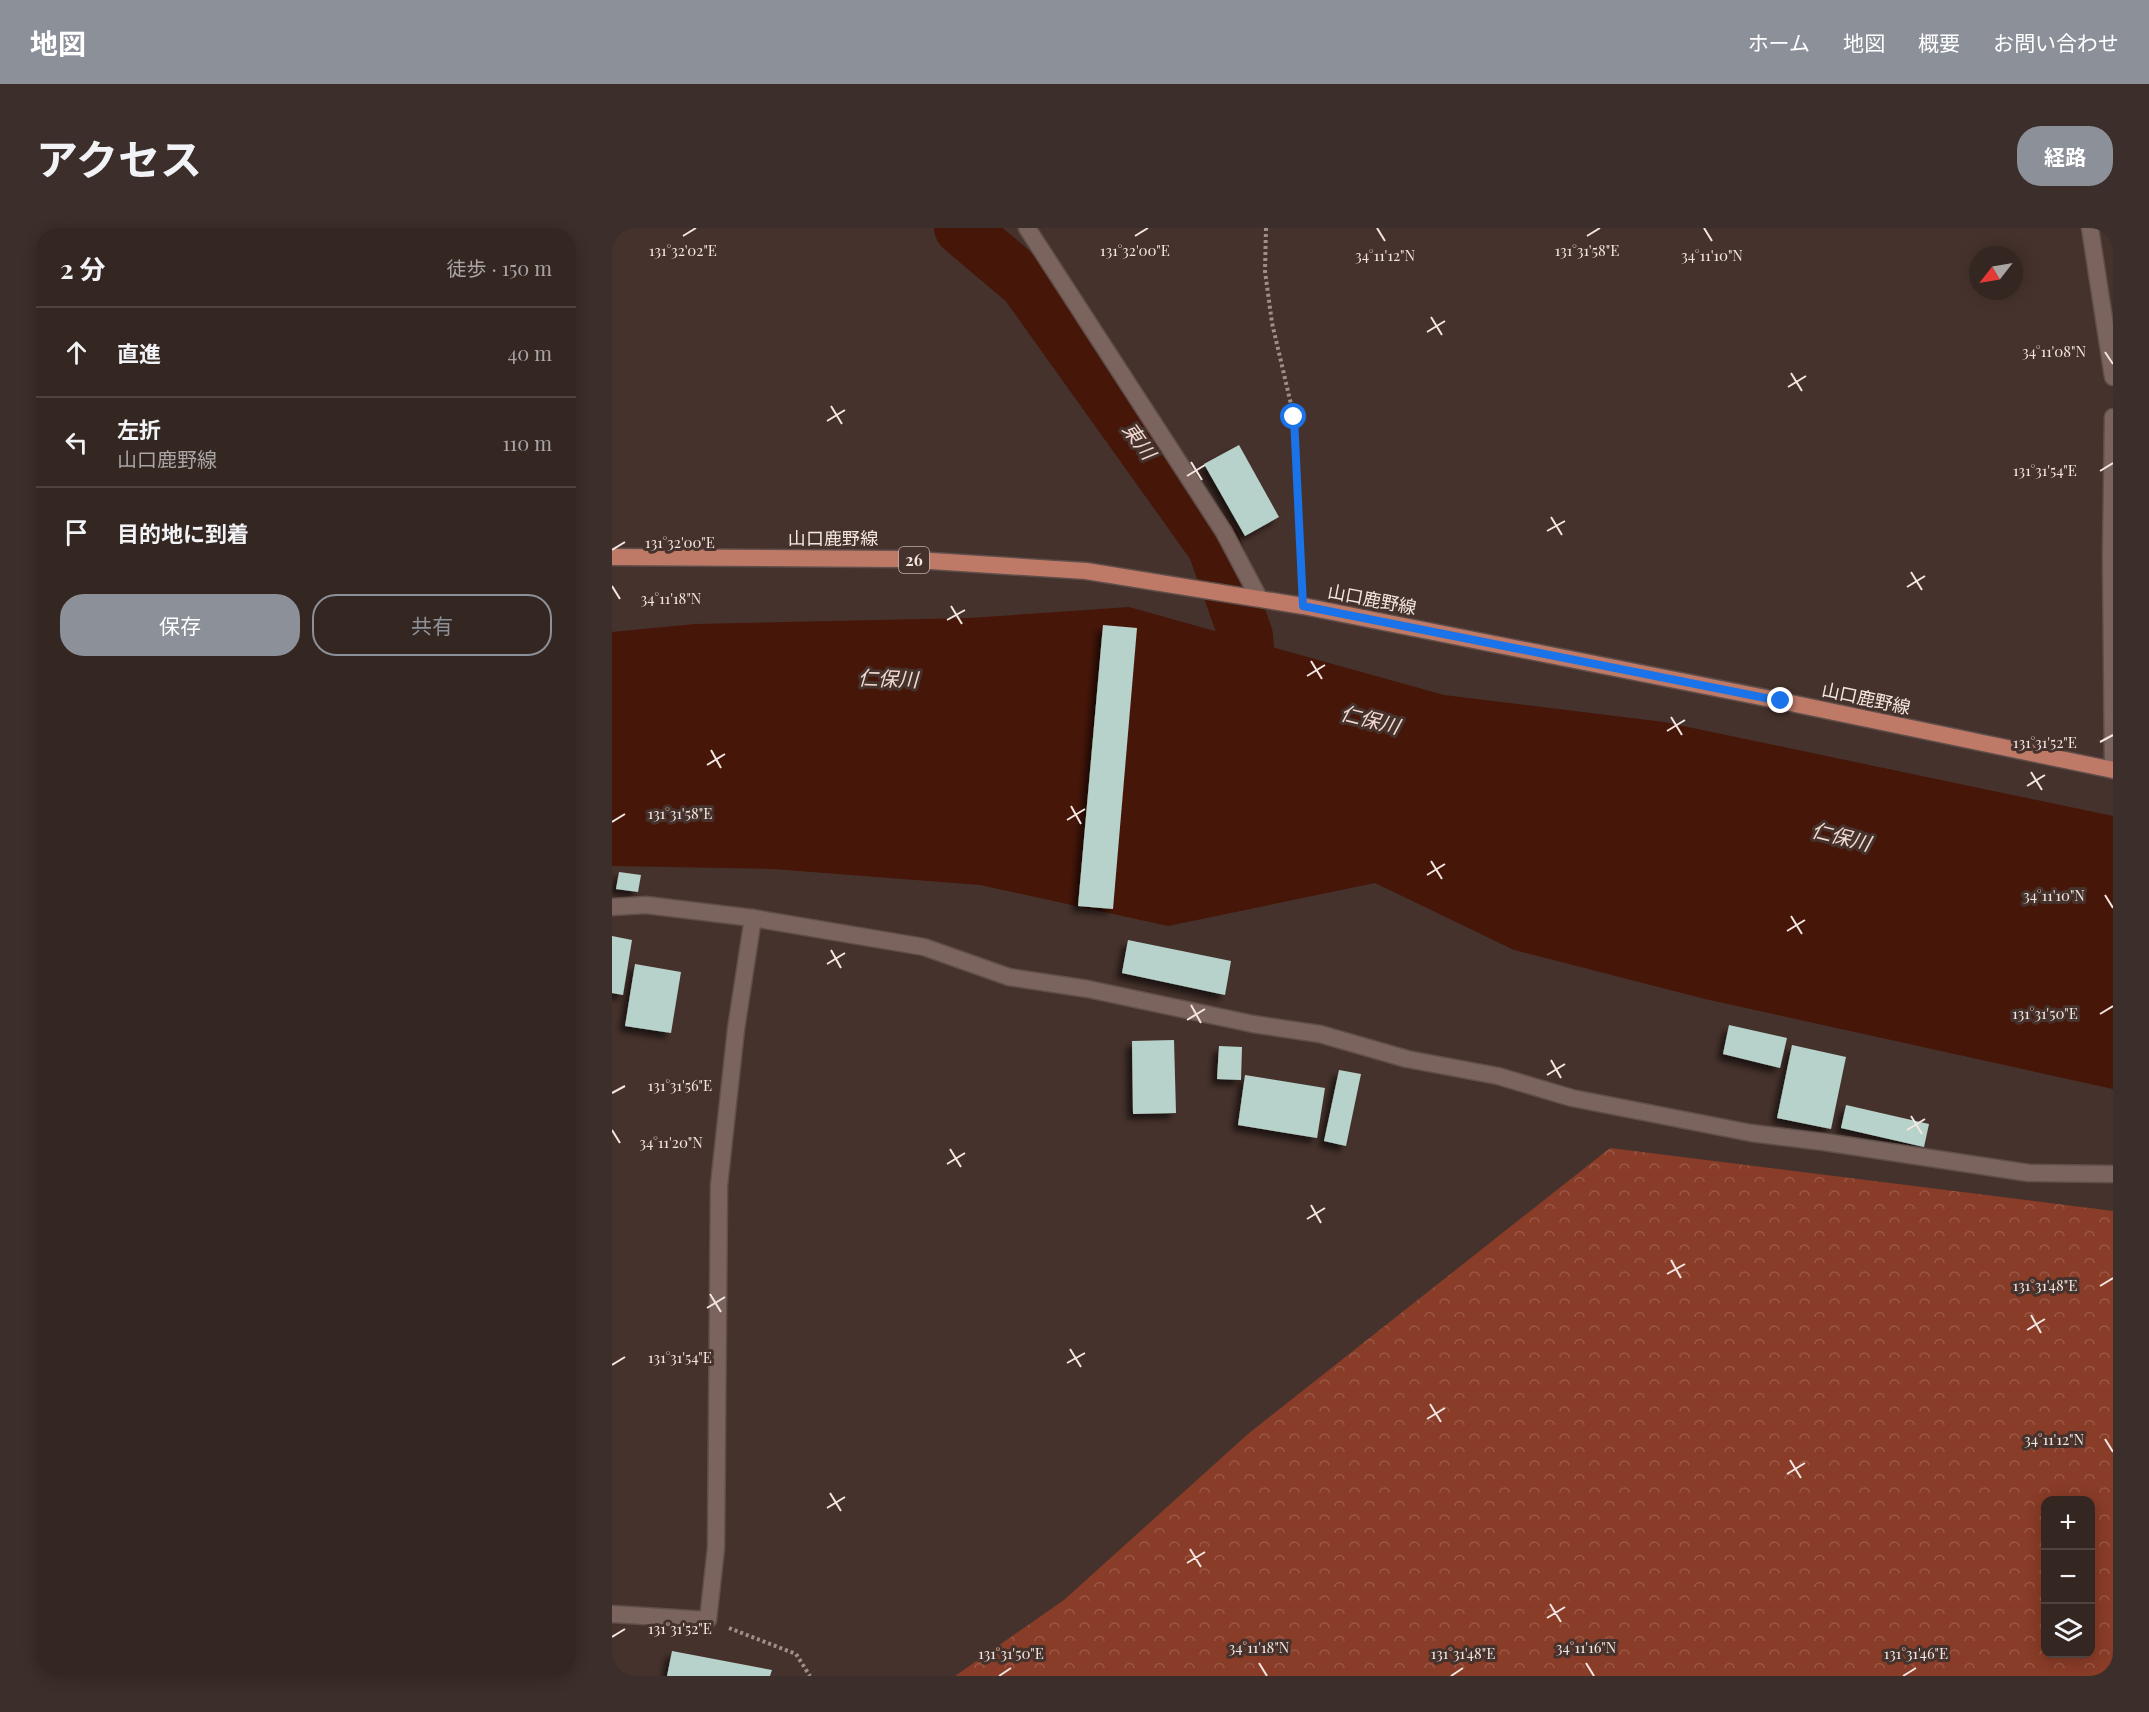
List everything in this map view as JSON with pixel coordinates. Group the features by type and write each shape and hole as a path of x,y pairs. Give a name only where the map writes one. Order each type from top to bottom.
{"main road":[{"name":"山口鹿野線","path":"612,557 900,559 1086,571 1303,606 1793,703 2113,770"}],"street":[{"path":"1027,228 1224,532 1253,597"},
{"path":"2090,228 2113,376"},
{"path":"2113,417 2111,557 2113,770"},
{"path":"612,907 646,906 753,918 924,947 1009,977 1088,989 1253,1024 1320,1034 1407,1059 1498,1076 1572,1098 1751,1133 2029,1173 2113,1174"},
{"path":"612,1614 708,1620 716,1548 719,1185 736,1029 753,918"}],"path":[{"path":"1266,228 1264,271 1272,323 1294,417 1303,606"},
{"path":"708,1620 796,1654 810,1676"}],"green space":[{"path":"1610,1148 2113,1211 2113,1676 955,1676 1064,1600 1248,1434"}],"water":[{"name":"仁保川","path":"1129,607 1444,695 1664,722 2113,816 2113,1089 1705,999 1514,950 1375,883 1168,926 980,885 773,869 612,866 612,632 695,624 969,618"}],"building":[{"path":"1239,445 1279,517 1245,536 1204,464"},
{"path":"1103,625 1137,628 1113,909 1078,906"},
{"path":"619,872 641,875 638,892 616,889"},
{"path":"612,936 632,940 623,995 612,993"},
{"path":"1128,940 1231,961 1225,995 1122,973"},
{"path":"635,964 681,972 671,1033 625,1026"},
{"path":"1729,1025 1787,1038 1780,1068 1723,1054"},
{"path":"1174,1040 1176,1113 1133,1114 1132,1041"},
{"path":"1792,1045 1846,1057 1831,1129 1777,1118"},
{"path":"1219,1046 1242,1047 1241,1080 1217,1079"},
{"path":"1339,1070 1361,1074 1346,1146 1324,1141"},
{"path":"1245,1075 1325,1088 1317,1138 1238,1125"},
{"path":"1846,1105 1929,1124 1924,1147 1841,1128"},
{"path":"672,1651 772,1670 770,1676 667,1676"}],"waterway":[{"name":"東川","path":"961,228 1026,283 1214,546 1246,636 1250,690"}],"route":[{"path":"1294,417 1303,606 1781,701"}]}
